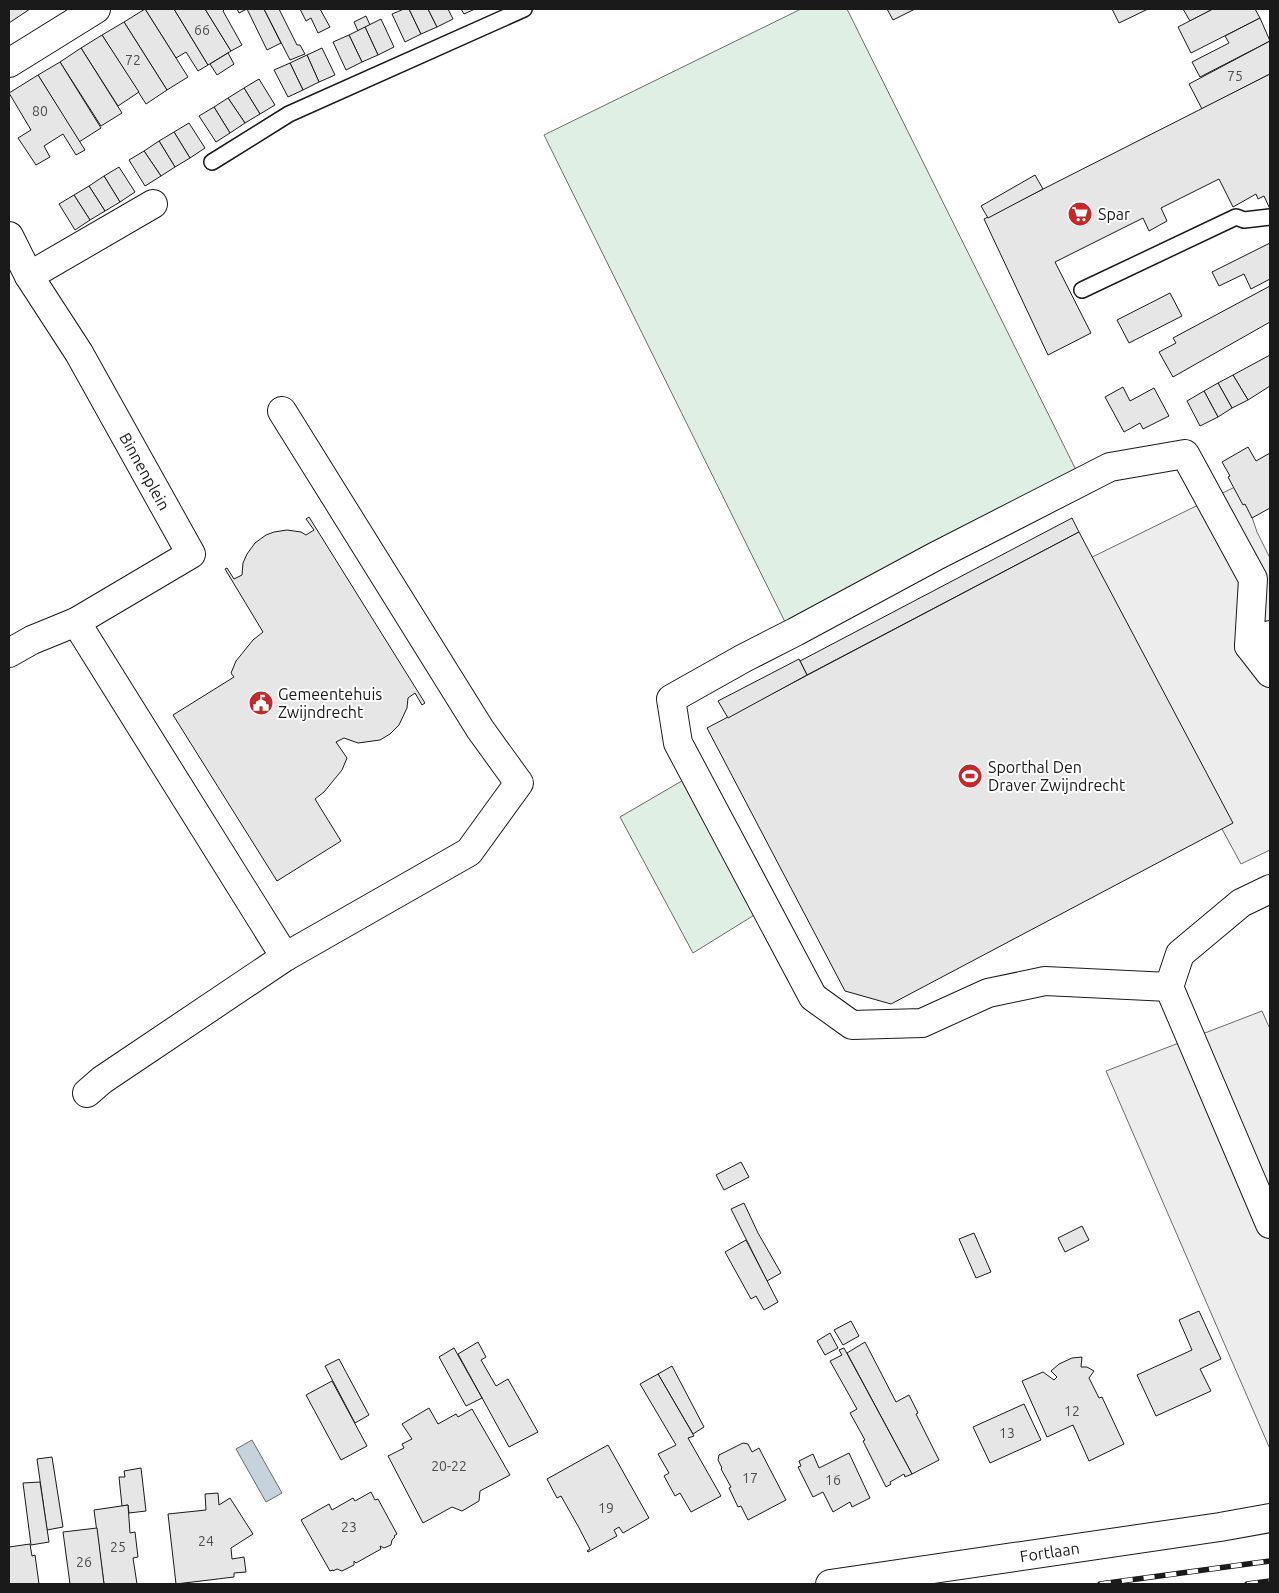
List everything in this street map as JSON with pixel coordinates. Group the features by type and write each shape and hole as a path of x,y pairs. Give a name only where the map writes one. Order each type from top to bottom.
{"street":[{"path":"9,64 96,9"},
{"path":"29,276 153,204"},
{"name":"Binnenplein","path":"9,236 29,276 79,353 191,554 76,622"},
{"path":"87,1093 102,1080 285,957 469,852 519,783 480,729 282,411"},
{"path":"1168,987 1045,981 988,993 922,1023 852,1025 813,997 678,743 671,699 936,556 1110,467 1185,454 1253,580 1260,641 1270,673"},
{"path":"9,653 32,640 76,622 285,957"},
{"path":"1270,888 1241,903 1180,954 1168,987 1270,1224"},
{"name":"Fortlaan","path":"830,1584 1270,1518"}],"lane":[{"path":"212,162 289,114 524,9"},
{"path":"1082,290 1236,217 1244,220 1270,217"}],"green space":[{"path":"801,9 847,9 1080,478 786,624 544,135"},
{"path":"692,775 764,909 693,953 620,817"}],"shaded area":[{"path":"1241,484 1257,532 1270,558 1270,850 1241,864 1078,564"},
{"path":"1262,1011 1270,1029 1270,1449 1106,1071"},
{"path":"252,1440 282,1493 266,1502 236,1449"}],"building":[{"path":"9,9 30,9 9,23"},
{"path":"145,9 174,9 208,65 198,71 186,52 176,58"},
{"path":"145,9 188,77 167,90 124,22"},
{"path":"174,9 205,9 231,51 208,65"},
{"path":"205,9 225,9 223,11 242,45 231,51"},
{"path":"237,9 247,9 239,13"},
{"path":"247,9 264,9 281,43 267,50"},
{"path":"264,9 279,9 297,45 300,45 305,54 290,60"},
{"path":"300,9 320,9 330,27 318,33 311,18 306,21"},
{"path":"409,9 421,34 405,42 392,14"},
{"path":"409,9 428,9 437,27 421,34"},
{"path":"428,9 448,9 453,19 437,27"},
{"path":"461,9 475,9 464,14"},
{"path":"887,9 915,9 893,20"},
{"path":"1112,9 1148,9 1119,23"},
{"path":"1183,9 1213,9 1190,21"},
{"path":"1213,9 1255,9 1260,18 1191,53 1178,27"},
{"path":"366,16 370,25 358,31 354,22"},
{"path":"1260,18 1270,41 1200,77 1192,62 1229,43 1225,36"},
{"path":"381,19 394,47 378,55 365,27"},
{"path":"124,22 167,90 146,104 102,35"},
{"path":"365,27 378,55 362,62 349,35"},
{"path":"102,35 139,92 118,106 81,48"},
{"path":"349,35 362,62 346,70 333,42"},
{"path":"1270,41 1270,74 1202,109 1189,84"},
{"path":"81,48 122,113 101,126 60,62"},
{"path":"322,48 335,75 319,82 307,55"},
{"path":"228,53 234,64 217,75 210,64"},
{"path":"307,55 319,82 303,90 290,63"},
{"path":"60,62 101,128 79,142 38,75"},
{"path":"290,63 303,90 288,97 274,70"},
{"name":"Spar","path":"1270,74 1270,209 1264,196 1258,199 1256,194 1233,207 1219,179 1161,208 1167,221 1149,231 1143,218 1055,262 1091,333 1048,355 984,219"},
{"path":"38,75 85,150 76,155 63,134 44,146 50,157 36,165 18,138 31,130 9,93"},
{"path":"259,79 275,105 260,114 244,88"},
{"path":"244,88 260,114 245,123 228,98"},
{"path":"228,98 245,123 230,133 214,107"},
{"path":"214,107 230,133 216,142 199,116"},
{"path":"189,123 205,148 190,158 174,132"},
{"path":"174,132 190,158 175,167 159,141"},
{"path":"159,141 175,167 161,176 144,151"},
{"path":"144,151 161,176 145,186 129,160"},
{"path":"119,167 135,192 120,202 104,176"},
{"path":"1035,175 1043,189 988,218 981,206"},
{"path":"104,176 120,202 105,211 89,186"},
{"path":"89,186 105,211 90,220 74,195"},
{"path":"74,195 90,220 75,230 59,204"},
{"path":"1270,243 1270,279 1251,289 1244,274 1219,286 1212,272"},
{"path":"1270,286 1270,322 1173,377 1159,352 1176,343 1173,338"},
{"path":"1170,293 1182,316 1129,343 1117,320"},
{"path":"1270,355 1270,386 1248,400 1233,375"},
{"path":"1233,375 1248,400 1232,408 1218,383"},
{"path":"1218,383 1232,408 1218,417 1204,391"},
{"path":"1123,387 1130,401 1154,388 1169,416 1143,429 1140,423 1124,432 1105,397"},
{"path":"1204,391 1218,417 1200,426 1187,401"},
{"path":"1248,447 1256,461 1270,453 1270,508 1252,518 1228,477 1230,476 1222,462"},
{"path":"309,517 425,703 422,705 415,693 408,698 407,708 399,725 380,740 358,743 344,738 336,742 347,758 342,770 324,792 315,799 341,841 277,881 173,715 234,677 231,673 236,661 253,640 263,632 225,569 227,568 234,579 242,575 243,563 255,543 274,532 287,530 301,532 306,535 314,530 306,519"},
{"path":"1072,518 1079,532 807,675 800,661"},
{"name":"Sporthal Den Draver Zwijndrecht","path":"1079,532 1233,823 891,1004 845,991 707,728"},
{"path":"799,659 807,675 728,718 718,701"},
{"path":"741,1162 749,1177 724,1190 716,1175"},
{"path":"744,1203 758,1233 781,1273 767,1281 731,1209"},
{"path":"1082,1226 1089,1240 1065,1252 1058,1238"},
{"path":"974,1233 991,1272 976,1278 959,1239"},
{"path":"746,1240 778,1302 764,1310 756,1296 751,1299 725,1252"},
{"path":"1199,1311 1221,1359 1200,1369 1211,1391 1156,1416 1137,1375 1192,1350 1179,1320"},
{"path":"851,1321 859,1336 843,1345 834,1330"},
{"path":"830,1333 838,1348 825,1355 817,1341"},
{"path":"478,1342 486,1357 481,1360 496,1386 508,1379 538,1432 509,1447 458,1354"},
{"path":"865,1342 896,1402 909,1395 918,1413 916,1414 939,1460 912,1474 847,1353"},
{"path":"454,1348 482,1398 466,1406 439,1357"},
{"path":"844,1348 912,1474 905,1477 904,1474 890,1482 891,1484 886,1487 863,1441 865,1440 850,1413 857,1409 830,1361 842,1355 839,1350"},
{"path":"1082,1357 1081,1367 1087,1367 1094,1371 1089,1378 1099,1398 1102,1397 1124,1444 1089,1461 1073,1425 1047,1437 1022,1381 1043,1372 1054,1380 1057,1377 1051,1371 1059,1364 1072,1358"},
{"path":"339,1359 369,1415 355,1423 325,1366"},
{"path":"672,1366 704,1427 693,1434 658,1374"},
{"path":"658,1374 694,1436 688,1438 721,1496 691,1512 680,1493 675,1496 664,1476 669,1473 658,1454 676,1445 640,1384"},
{"path":"332,1381 367,1446 341,1460 306,1395"},
{"path":"1024,1404 1041,1440 990,1463 973,1427"},
{"path":"429,1408 438,1424 456,1414 458,1417 472,1409 510,1475 480,1491 479,1501 462,1511 452,1507 423,1523 388,1456 404,1448 402,1444 412,1439 402,1424"},
{"path":"743,1443 748,1444 752,1452 759,1448 786,1500 748,1520 741,1506 738,1507 718,1460 719,1455"},
{"path":"608,1445 649,1518 623,1533 619,1527 614,1530 617,1536 588,1552 590,1549 578,1526 561,1496 557,1498 547,1479"},
{"path":"849,1453 870,1498 852,1507 850,1502 833,1512 823,1492 813,1497 798,1467 801,1466 799,1461 813,1454 819,1468"},
{"path":"52,1457 63,1527 47,1530 37,1459"},
{"path":"141,1468 146,1511 129,1513 128,1505 122,1506 119,1477 125,1477 124,1471"},
{"path":"40,1482 49,1542 31,1545 23,1483"},
{"path":"371,1492 375,1500 378,1499 397,1534 394,1536 391,1545 384,1548 380,1546 381,1549 356,1563 354,1561 354,1565 342,1571 337,1569 330,1571 301,1520 329,1504 332,1510 353,1498 355,1501"},
{"path":"218,1493 219,1505 230,1498 253,1534 231,1548 232,1559 244,1557 246,1572 234,1573 234,1577 176,1584 168,1514 206,1510 205,1494"},
{"path":"128,1505 130,1533 135,1532 138,1557 133,1558 137,1584 104,1584 94,1510"},
{"path":"97,1528 104,1584 70,1584 63,1532"},
{"path":"30,1544 32,1556 35,1555 39,1584 9,1584 9,1547"}],"railway":[{"path":"1100,1584 1270,1561"},
{"path":"1247,1584 1270,1581"}],"place":[{"name":"Spar","path":"1080,214"},
{"name":"Gemeentehuis Zwijndrecht","path":"261,703"},
{"name":"Sporthal Den Draver Zwijndrecht","path":"970,776"}]}
